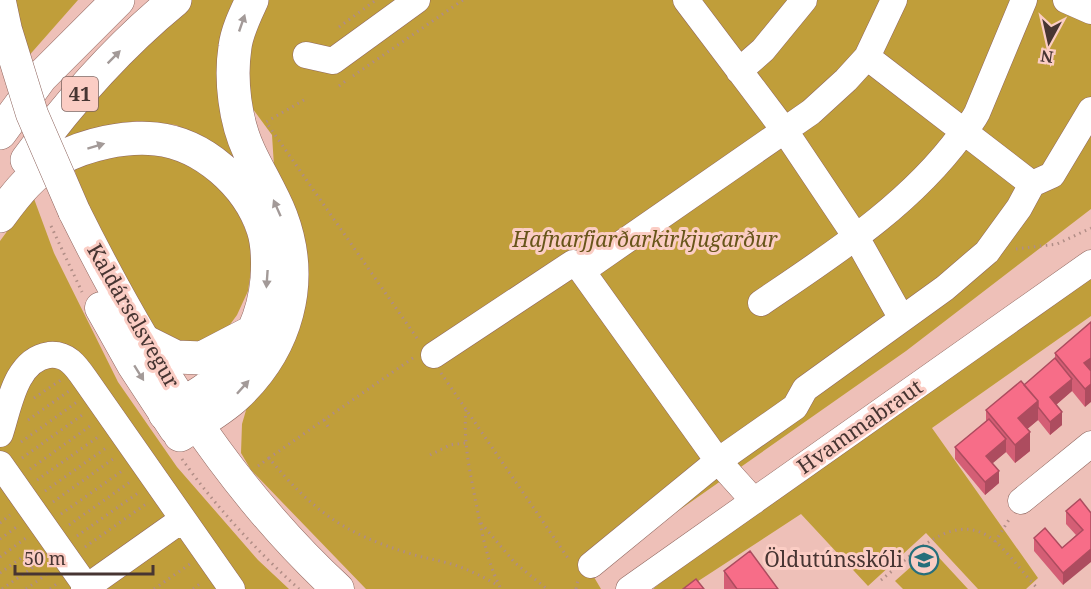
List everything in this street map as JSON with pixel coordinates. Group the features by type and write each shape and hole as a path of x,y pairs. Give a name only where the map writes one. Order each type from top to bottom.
{"highway":[{"path":"41,77 66,34 97,0"},
{"name":"41","path":"0,133 41,77 118,0"},
{"name":"41","path":"0,201 42,140 87,85 150,21 175,0"},
{"path":"182,419 235,396 266,360 277,342 286,322 291,298 292,273 289,242 281,216 240,128 236,100 233,69 235,45 242,21 252,0"},
{"path":"0,216 14,197 36,175 58,159 108,142 157,139 177,144 221,169 238,186 253,206 264,230 268,261 262,310 255,331 225,374 182,419"},
{"path":"146,342 176,357 202,358 255,331"}],"main road":[{"name":"Kaldárselsvegur","path":"2,30 66,214 77,264 108,321 182,419 312,566 338,589"},
{"name":"Kaldárselsvegur","path":"66,214 146,342 182,419 224,490 284,556 320,589"}],"street":[{"path":"306,55 333,61 417,0"},
{"path":"686,0 785,131 856,237 902,319"},
{"path":"739,71 763,50 804,0"},
{"path":"582,271 811,112 867,57 894,0"},
{"path":"761,303 856,237 895,206 936,166 978,113 1024,0"},
{"path":"1066,0 1091,11"},
{"path":"867,57 1032,184"},
{"path":"582,565 718,461 795,407 805,389 945,288 987,252 1019,208 1032,184 1052,175 1091,110"},
{"path":"428,356 573,263 582,271 718,461 754,501"},
{"name":"Hvammabraut","path":"628,589 1091,263"},
{"path":"10,431 19,379 25,368 33,360 52,355 63,356 121,430 232,589"},
{"path":"1021,501 1091,444"},
{"path":"32,510 86,588 183,519"}],"path":[{"path":"339,86 464,0"},
{"path":"304,100 266,122 466,410 582,565"},
{"path":"987,252 1057,244 1091,228"},
{"path":"428,356 413,358 269,458 316,509 356,534 408,553 467,569 500,588"},
{"path":"466,410 466,443 480,522 492,571 500,588"},
{"path":"324,420 330,430"},
{"path":"10,431 121,430"},
{"path":"10,431 121,430"},
{"path":"10,431 121,430"},
{"path":"0,539 121,430"},
{"path":"0,557 32,510 121,430"},
{"path":"0,523 32,510 121,430"},
{"path":"0,573 32,510 121,430"},
{"path":"2,589 32,510 121,430"},
{"path":"26,589 32,510 121,430"},
{"path":"32,510 121,430"},
{"path":"32,510 121,430"},
{"path":"32,510 121,430"},
{"path":"430,455 450,445 466,443"},
{"path":"995,542 1021,501"},
{"path":"480,522 515,563 547,589"},
{"path":"881,580 936,536 958,528 974,531 995,542 1038,589"},
{"path":"154,589 206,552"}],"green space":[{"path":"8,0 78,0 26,59"},
{"path":"187,0 239,0 259,194 202,137 176,125 137,121 100,127 67,145 62,132"},
{"name":"Hafnarfjarðarkirkjugarður","path":"262,0 1091,0 1091,209 906,351 591,572 601,589 366,589 251,470 241,453 242,424 249,400 274,166 272,135 241,93 243,62"},
{"path":"162,147 226,184 254,250 248,291 237,315 226,330 197,349 154,338 83,199 74,168 108,152"},
{"path":"33,196 54,253 118,382 177,467 258,560 289,589 0,589 0,241"},
{"path":"1091,276 1091,316 932,428 1038,578 1026,589 978,589 926,533 868,586 801,514 686,589 653,589 685,563"},
{"path":"931,549 968,589 903,589 895,581"}],"building":[{"path":"1091,322 1091,358 1084,363 1091,371 1091,384 1085,389 1055,353"},
{"path":"1055,358 1072,379 1050,397 1062,412 1050,422 1038,407 1038,401 1024,385"},
{"path":"1021,381 1038,401 1018,418 1030,432 1015,445 986,410"},
{"path":"989,419 1006,439 986,456 999,471 985,482 955,447"},
{"path":"1080,499 1091,513 1091,549 1063,573 1034,538 1045,528 1062,548 1083,530 1066,511"},
{"path":"750,551 778,589 737,589 724,571"},
{"path":"696,579 704,589 683,589"}],"place":[{"name":"Öldutúnsskóli","path":"924,560"}]}
